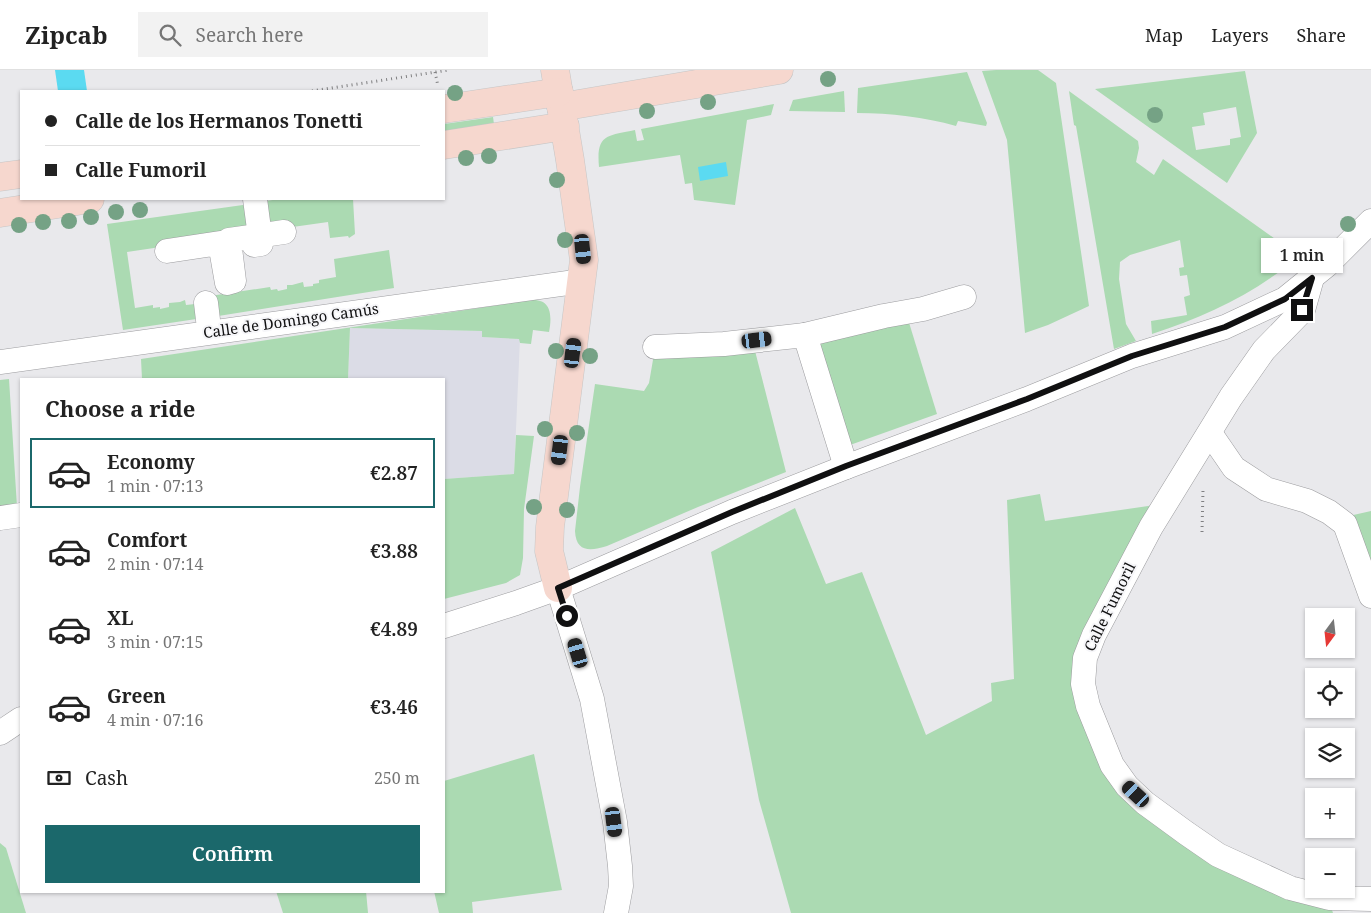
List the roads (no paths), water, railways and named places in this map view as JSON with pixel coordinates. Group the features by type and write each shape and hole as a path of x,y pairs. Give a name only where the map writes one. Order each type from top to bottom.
{"main road":[{"path":"445,97 560,99 780,70"},
{"path":"445,145 560,99"},
{"path":"558,588 549,552 550,527 584,260 560,99"},
{"path":"0,177 20,174"},
{"path":"0,212 83,200"}],"street":[{"path":"255,200 260,236"},
{"path":"445,626 516,604 558,588 732,512 846,466 1027,399 1132,356 1225,327 1285,299 1312,278 1371,220"},
{"path":"167,251 220,243 234,286 229,240 284,232"},
{"name":"Calle Fumoril","path":"1312,278 1302,310 1264,350 1231,397 1151,527 1094,635 1085,658 1083,684 1088,706 1112,765 1127,786 1145,803 1218,855 1290,888 1329,898 1371,899"},
{"name":"Calle de Domingo Camús","path":"0,362 582,281"},
{"path":"655,347 724,344 806,335 884,316 924,309 964,297"},
{"path":"806,335 846,466"},
{"path":"1210,433 1234,468 1266,489 1306,501 1329,512 1345,524 1371,596"},
{"path":"0,518 20,515"},
{"path":"558,588 592,699 601,740 620,866 620,886 616,913"},
{"path":"0,713 20,717"},
{"path":"0,733 20,718"}],"water":[{"path":"55,70 84,70 87,90 58,90"},
{"path":"726,162 728,176 700,181 698,167"}]}
